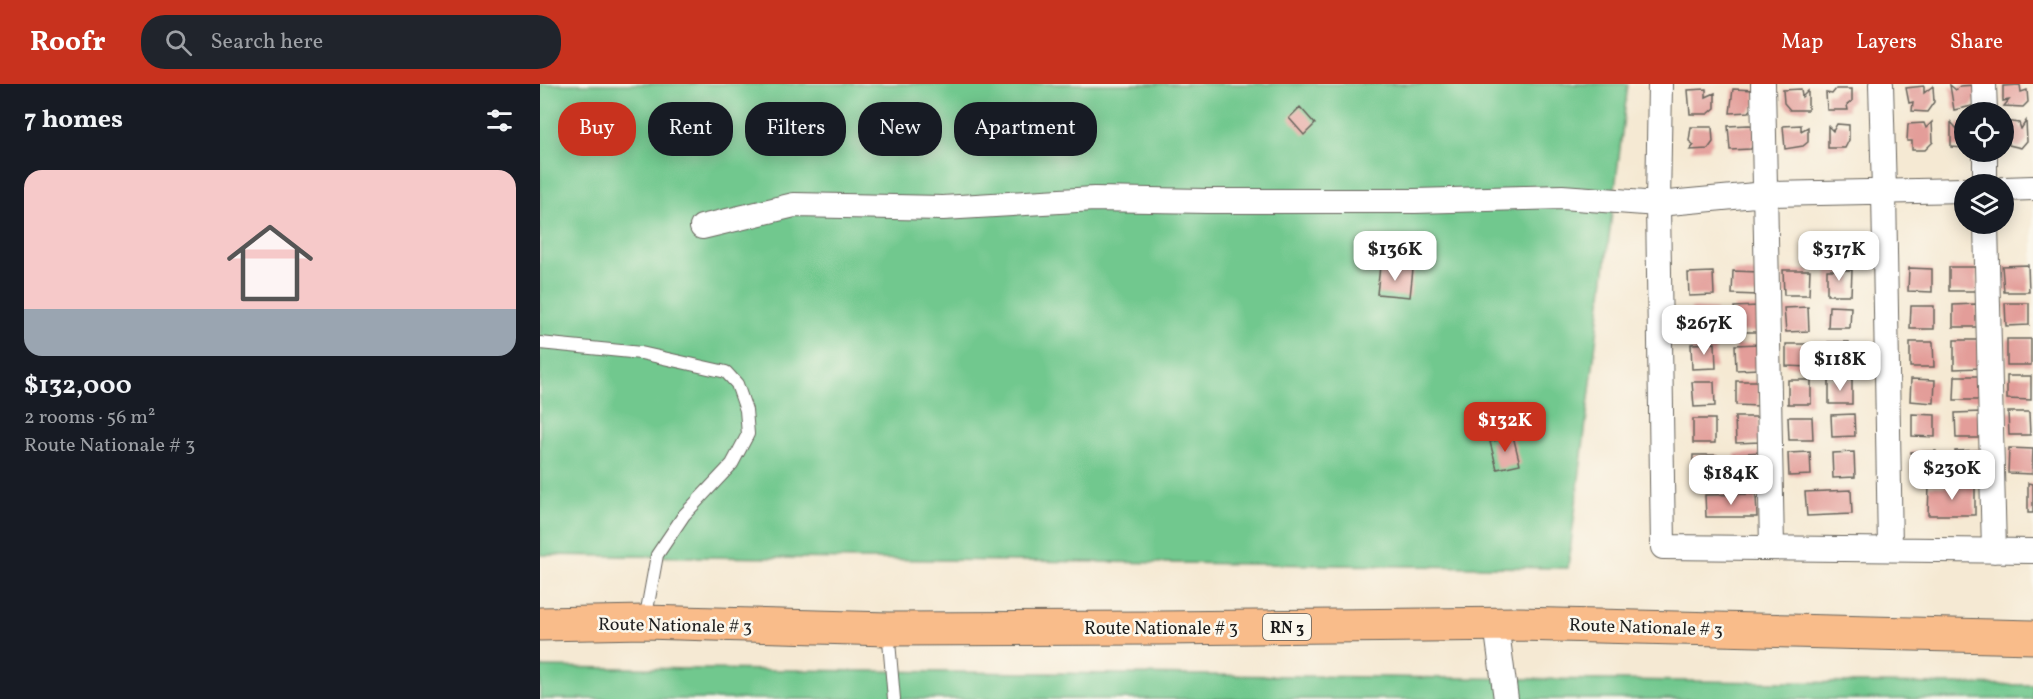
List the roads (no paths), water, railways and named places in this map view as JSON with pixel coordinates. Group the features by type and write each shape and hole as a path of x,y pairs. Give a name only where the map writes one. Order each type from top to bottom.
{"main road":[{"name":"Route Nationale # 3","path":"540,624 645,622 888,629 1496,624 2033,637"}],"street":[{"path":"1660,84 1658,204 1663,547 2033,551"},
{"path":"1763,84 1772,548"},
{"path":"1881,84 1890,549"},
{"path":"1984,84 1985,102"},
{"path":"2014,189 2033,188"},
{"path":"702,227 794,205 943,208 1094,199 1415,201 1562,197 1658,204 1766,194 1954,190"},
{"path":"1986,234 1994,551"},
{"path":"1496,624 1506,699"}],"lane":[{"path":"540,343 641,353 726,372 737,384 746,410 748,434 732,464 684,515 657,555 645,622"},
{"path":"888,629 894,699"}]}
